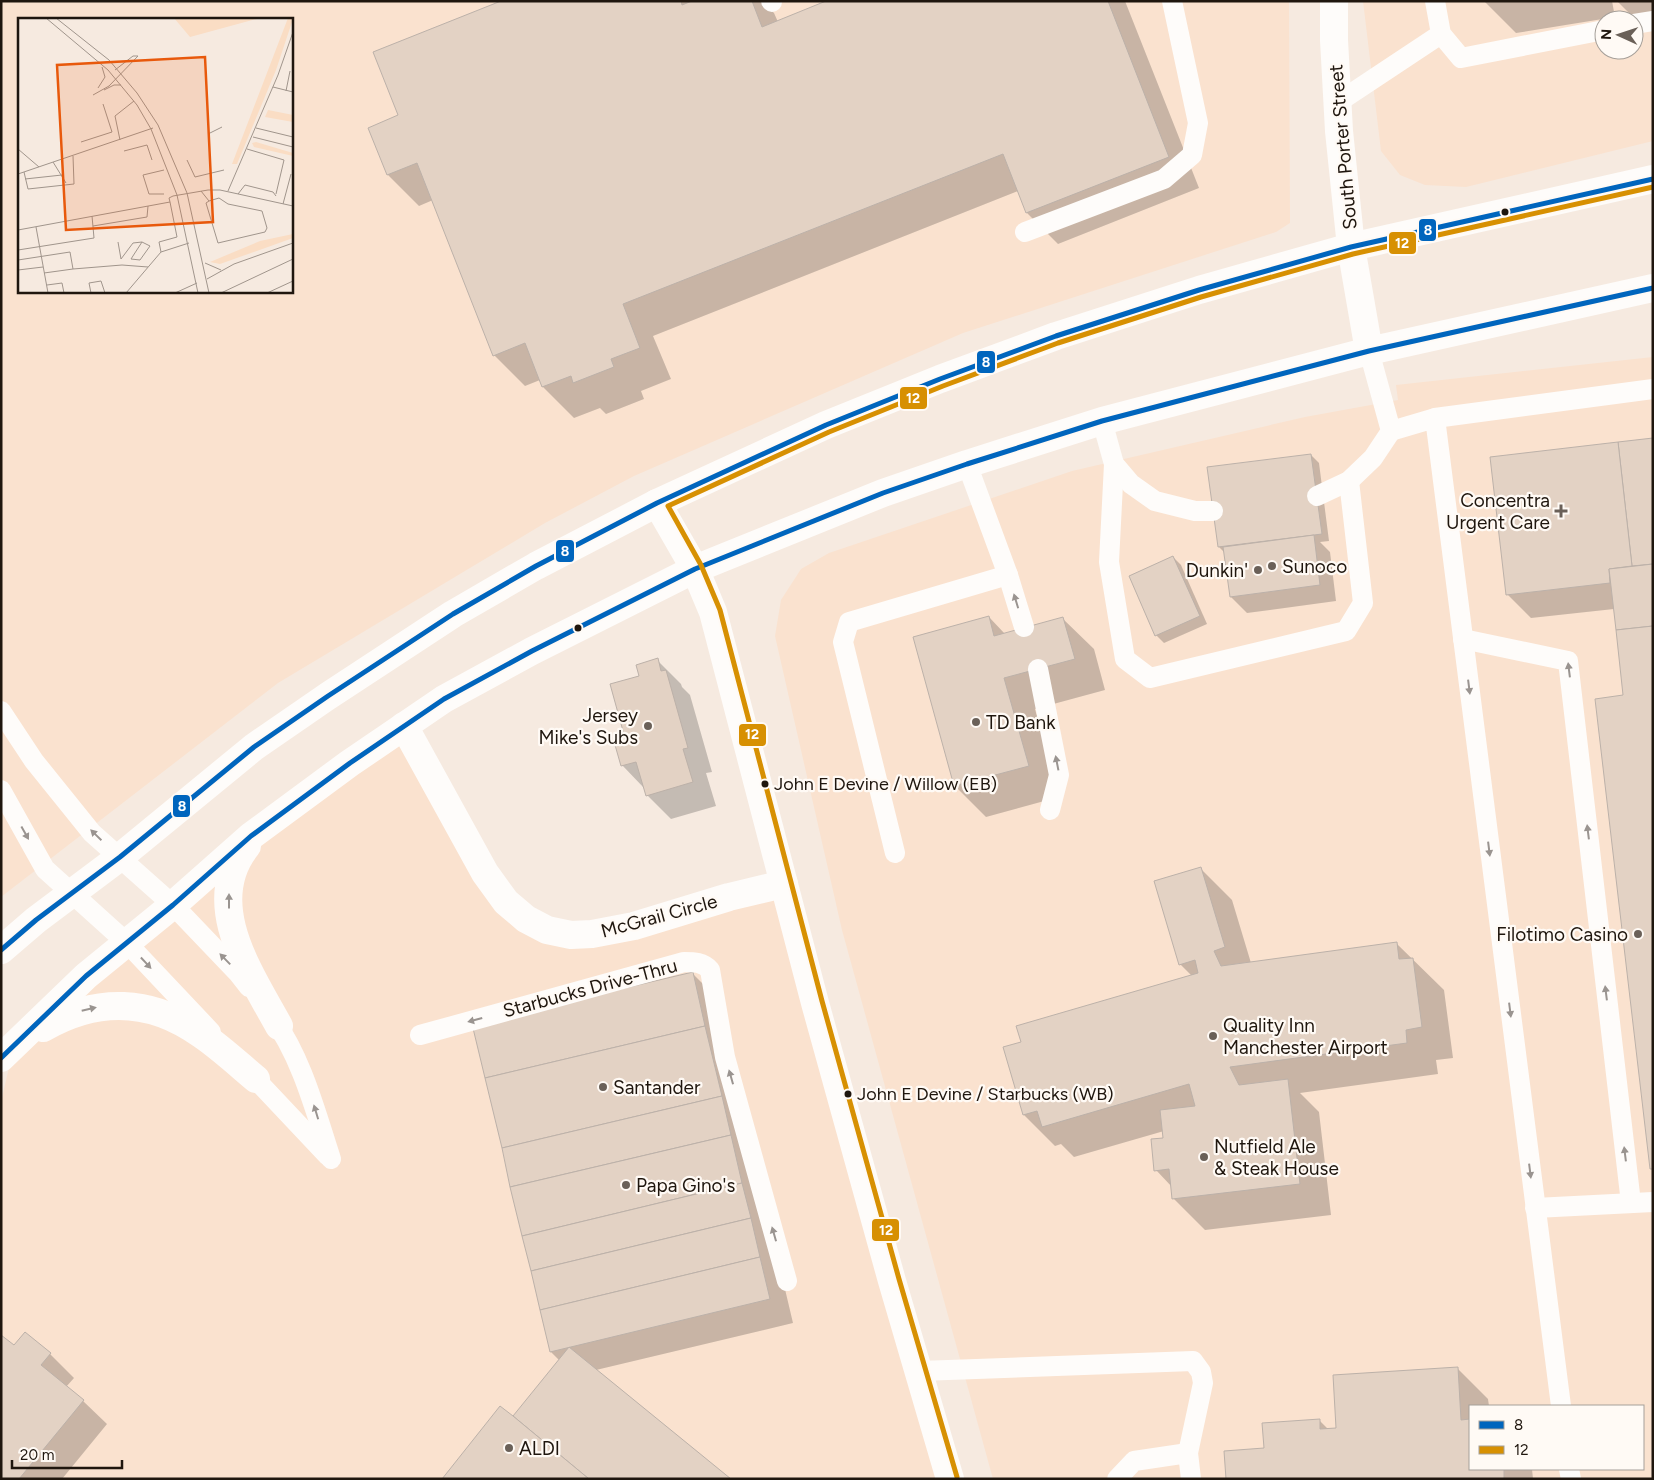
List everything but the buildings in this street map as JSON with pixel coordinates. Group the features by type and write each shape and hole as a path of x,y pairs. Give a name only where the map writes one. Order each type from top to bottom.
{"main road":[{"name":"South Porter Street","path":"1334,1 1337,103 1351,247 1369,351"},
{"path":"1,950 36,920 120,857 254,747 453,614 536,566 657,503 826,425 940,379 1056,336 1199,290 1351,247 1653,179"},
{"path":"8,1052 86,976 262,829 350,763 444,699 532,651 695,568 883,493 1102,421 1369,351 1653,288"},
{"path":"657,503 695,568 713,612 784,884 892,1281 920,1371 950,1479"},
{"name":"McGrail Circle","path":"404,726 485,873 506,902 526,919 547,930 571,935 592,934 634,926 729,897 784,884"},
{"path":"262,829 239,856 229,886 228,904 230,924 236,944 279,1026"},
{"path":"8,1052 62,1018 84,1010 106,1006 127,1006 149,1010 186,1025 202,1035 256,1079"}],"lane":[{"path":"1025,232 1164,179 1192,155 1198,123 1172,1"},
{"path":"1435,1 1441,34 1461,58 1594,32"},
{"path":"1337,103 1441,34"},
{"path":"1369,351 1391,430"},
{"path":"1317,496 1349,480 1373,458 1391,430 1435,418 1653,389"},
{"path":"1435,418 1561,1405"},
{"path":"1102,421 1114,464 1108,562 1125,660 1150,678 1346,631 1363,603 1349,480"},
{"path":"967,464 1008,575 1024,627"},
{"path":"1114,464 1131,484 1155,501 1195,511 1213,511"},
{"path":"896,853 843,642 849,622 1008,575"},
{"path":"1463,639 1568,661 1631,1203"},
{"path":"1038,669 1059,775 1050,810"},
{"path":"1,711 34,761 92,832 173,905 238,973 279,1026 309,1090 331,1159 127,943 45,869 1,790"},
{"name":"Starbucks Drive-Thru","path":"420,1035 684,962 706,965 710,970 713,984 725,1057 787,1281"},
{"path":"1535,1208 1653,1202"},
{"path":"920,1371 1193,1361 1201,1372 1203,1383 1188,1453 1191,1479"},
{"path":"1116,1479 1134,1462 1188,1453"}],"shaded area":[{"path":"1,1 1289,1 1290,223 1276,232 963,333 634,476 545,523 278,683 1,897"},
{"path":"1363,1 1653,1 1653,141 1466,187 1425,185 1400,175 1381,151"},
{"path":"1653,357 1653,1479 993,1479 842,930 775,636 781,600 801,569 829,553 1072,471 1305,417 1398,400 1396,385"},
{"path":"404,726 485,873 547,930 784,884 950,1479 1,1479 1,1102 14,1046"}],"transit line":[{"name":"8","path":"1,950 36,920 120,857 254,747 328,696 453,614 536,566 657,503 826,425 940,379 1056,336 1199,290 1351,247 1653,179"},
{"name":"12","path":"957,1477 899,1279 822,1001 720,610 701,565 668,506 829,432 943,386 1058,343 1201,297 1353,254 1653,187"},
{"name":"8","path":"1,1058 86,976 173,905 251,836 350,763 444,699 532,651 695,569 883,493 1102,421 1369,351 1653,288"}],"place":[{"name":"Concentra Urgent Care","path":"1561,511"},
{"name":"Sunoco","path":"1272,566"},
{"name":"Dunkin'","path":"1258,570"},
{"name":"TD Bank","path":"976,722"},
{"name":"Jersey Mike's Subs","path":"648,726"},
{"name":"John E Devine / Willow (EB)","path":"765,784"},
{"name":"Filotimo Casino","path":"1638,934"},
{"name":"Quality Inn Manchester Airport","path":"1213,1036"},
{"name":"Santander","path":"603,1087"},
{"name":"John E Devine / Starbucks (WB)","path":"848,1094"},
{"name":"Nutfield Ale & Steak House","path":"1204,1157"},
{"name":"Papa Gino's","path":"626,1185"},
{"name":"ALDI","path":"509,1448"}]}
